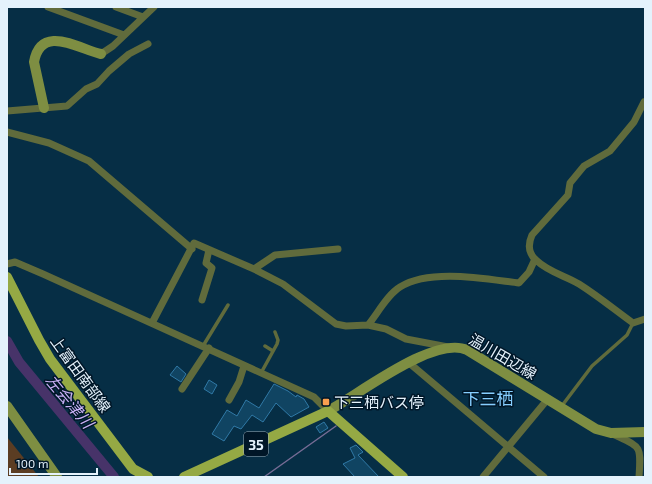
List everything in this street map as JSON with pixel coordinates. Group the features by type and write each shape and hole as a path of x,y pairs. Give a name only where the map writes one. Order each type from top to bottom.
{"main road":[{"path":"44,108 34,62 35,55 42,45 47,42 63,41 101,54"},
{"name":"上富田南部線","path":"7,276 50,359 133,469 148,477"},
{"name":"温川田辺線","path":"328,411 408,362 449,347 461,347 596,429 611,433 645,432"},
{"path":"7,406 57,477"},
{"path":"328,411 399,476"},
{"name":"35","path":"184,477 328,411"}],"street":[{"path":"48,7 124,35"},
{"path":"116,7 143,17"},
{"path":"101,54 113,46 154,7"},
{"path":"7,111 67,106 86,89 97,84 109,70 130,54 148,44"},
{"path":"644,102 634,122 610,151 584,166 570,183 568,195 532,235 529,241 529,249 535,260 544,267 579,284 633,323 645,319"},
{"path":"7,132 48,143 94,164 192,249"},
{"path":"152,322 194,243 254,269 283,284 336,324 346,326 368,325 386,329 406,339 449,347"},
{"path":"254,269 275,255 338,249"},
{"path":"202,300 212,268 206,262 209,250"},
{"path":"368,325 393,292 401,286 434,277 454,276 519,283 529,272 535,260"},
{"path":"7,264 14,262 152,322 261,374 314,397 328,411"},
{"path":"182,390 206,347"},
{"path":"408,362 544,477"},
{"path":"229,400 239,382 244,366"},
{"path":"483,477 547,400"},
{"path":"611,433 636,445 641,453 639,477"}],"lane":[{"path":"206,347 228,304"},
{"path":"560,408 592,366 627,335 633,323"},
{"path":"261,374 278,340 274,332"},
{"path":"265,346 273,351"}],"shaded area":[{"path":"7,437 39,477 7,477"}],"building":[{"path":"177,366 186,374 181,382 170,375"},
{"path":"209,380 217,385 212,394 204,389"},
{"path":"274,384 296,397 297,395 304,399 309,407 291,417 276,403 263,422 252,415 241,429 234,426 224,441 212,434 227,410 237,416 246,400 259,408"},
{"path":"324,422 328,428 320,433 316,427"},
{"path":"356,445 363,452 358,455 379,477 355,477 343,464 355,458 350,448"}],"waterway":[{"name":"左会津川","path":"7,341 19,362 114,477"},
{"path":"264,477 336,426"}],"place":[{"name":"下三栖バス停","path":"326,402"}],"district":[{"name":"下三栖","path":"488,398"}]}
